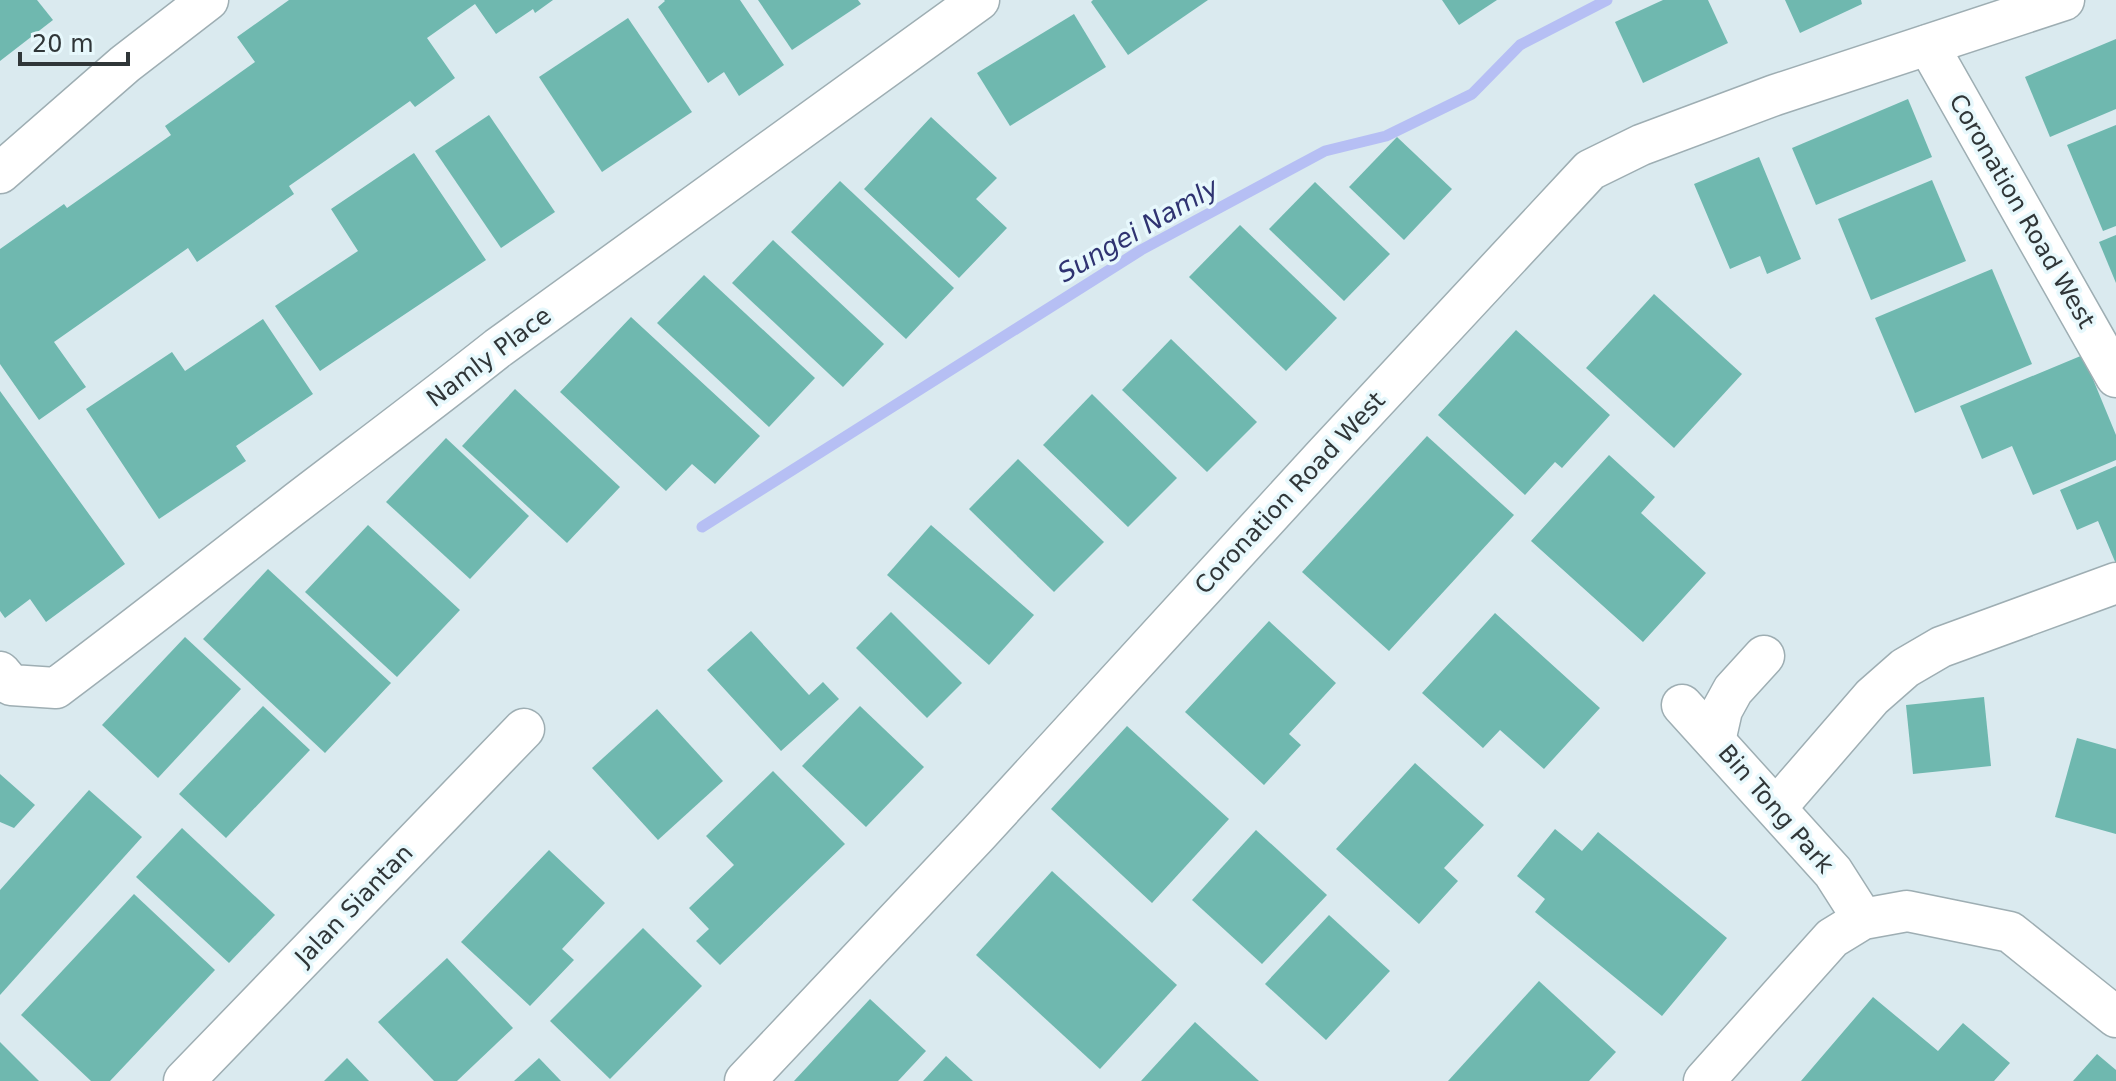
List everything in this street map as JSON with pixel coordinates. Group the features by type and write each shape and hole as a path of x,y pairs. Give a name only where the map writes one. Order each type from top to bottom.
{"street":[{"path":"0,173 125,64 208,0"},
{"name":"Namly Place","path":"0,672 11,685 56,688 498,348 979,0"},
{"name":"Coronation Road West","path":"745,1081 978,834 1590,170 1641,145 1760,101 2064,0"},
{"name":"Coronation Road West","path":"1928,45 2116,377"},
{"path":"1776,808 1872,697 1905,668 1941,647 2116,583"},
{"path":"1715,741 1722,710 1733,690 1764,656"},
{"name":"Bin Tong Park","path":"1682,705 1833,872 1863,919"},
{"name":"Jalan Siantan","path":"184,1081 524,729"},
{"path":"1704,1081 1832,938 1863,919 1907,911 2010,932 2116,1017"}],"building":[{"path":"0,0 37,0 53,20 0,61"},
{"path":"289,0 553,0 535,13 533,9 496,34 475,4 427,38 455,78 415,107 410,101 289,186 294,194 197,262 188,248 54,342 86,387 39,420 0,364 0,249 64,204 67,208 171,135 165,126 255,62 237,37"},
{"path":"664,0 740,0 784,65 739,96 724,72 708,83 658,7"},
{"path":"758,0 858,0 861,4 792,50"},
{"path":"1208,0 1128,55 1091,2"},
{"path":"1442,0 1497,0 1459,25"},
{"path":"1663,0 1708,0 1728,43 1643,83 1615,22"},
{"path":"1785,0 1861,0 1862,4 1800,33"},
{"path":"1074,14 1106,67 1010,126 977,73"},
{"path":"628,18 692,112 602,172 539,77"},
{"path":"2116,39 2116,109 2050,137 2025,77"},
{"path":"1908,99 1932,157 1816,205 1792,148"},
{"path":"489,115 555,212 501,248 435,151"},
{"path":"931,117 997,178 976,199 1007,228 959,278 864,189"},
{"path":"2116,125 2116,226 2103,231 2067,145"},
{"path":"1397,137 1452,189 1404,240 1349,187"},
{"path":"414,153 486,260 320,371 275,306 358,251 331,209"},
{"path":"1759,157 1801,259 1767,274 1760,256 1730,269 1694,184"},
{"path":"1932,180 1966,261 1871,300 1838,219"},
{"path":"840,181 954,288 906,339 791,232"},
{"path":"1315,182 1390,254 1344,301 1269,229"},
{"path":"1240,225 1337,318 1286,371 1189,277"},
{"path":"2116,235 2116,283 2099,242"},
{"path":"773,240 884,344 843,387 732,283"},
{"path":"1992,269 2032,364 1915,413 1875,318"},
{"path":"704,275 815,378 769,427 657,323"},
{"path":"1654,294 1742,374 1674,448 1586,368"},
{"path":"631,317 760,436 715,484 692,464 666,491 560,392"},
{"path":"263,319 313,394 236,446 246,461 159,519 86,409 172,352 185,371"},
{"path":"1516,330 1610,415 1562,468 1555,462 1525,495 1438,415"},
{"path":"1171,339 1257,422 1207,472 1122,390"},
{"path":"2083,355 2116,435 2116,460 2033,495 2012,446 1982,459 1960,406"},
{"path":"515,389 620,487 567,543 462,446"},
{"path":"0,391 125,564 46,622 30,599 5,618 0,611"},
{"path":"1092,394 1177,478 1128,527 1043,445"},
{"path":"1427,436 1514,515 1389,651 1302,572"},
{"path":"446,438 529,516 470,579 386,502"},
{"path":"1609,455 1655,497 1641,513 1706,573 1643,642 1531,541"},
{"path":"1018,459 1104,542 1054,592 969,509"},
{"path":"2116,466 2116,564 2098,521 2077,530 2060,490"},
{"path":"368,525 460,610 397,677 305,592"},
{"path":"931,525 1034,615 989,665 887,575"},
{"path":"268,569 391,683 325,753 203,639"},
{"path":"891,612 962,683 927,718 856,648"},
{"path":"1495,613 1600,708 1544,769 1500,730 1483,748 1422,693"},
{"path":"1269,621 1336,683 1289,734 1301,745 1264,785 1185,712"},
{"path":"751,631 809,695 823,682 839,699 781,751 707,670"},
{"path":"185,637 241,689 158,778 102,725"},
{"path":"1984,697 1991,766 1913,774 1906,705"},
{"path":"263,706 310,750 226,838 179,794"},
{"path":"860,706 924,767 866,827 802,766"},
{"path":"657,709 723,781 658,840 592,768"},
{"path":"1127,726 1229,819 1152,903 1051,809"},
{"path":"2077,738 2116,749 2116,834 2055,817"},
{"path":"1415,763 1484,825 1444,868 1458,881 1419,924 1336,849"},
{"path":"773,771 845,844 720,965 696,941 709,929 689,908 734,865 706,836"},
{"path":"0,774 35,805 14,828 0,822"},
{"path":"89,790 142,837 0,995 0,890"},
{"path":"182,828 275,915 229,963 136,877"},
{"path":"1555,829 1582,851 1598,832 1727,938 1662,1016 1535,912 1545,899 1517,876"},
{"path":"1256,830 1327,895 1262,964 1192,900"},
{"path":"549,850 605,903 562,949 574,960 530,1006 461,942"},
{"path":"1052,871 1177,985 1100,1069 976,955"},
{"path":"134,894 215,970 110,1081 91,1081 21,1015"},
{"path":"1329,915 1390,971 1326,1040 1265,984"},
{"path":"643,928 702,986 610,1079 550,1021"},
{"path":"447,958 513,1028 457,1081 434,1081 378,1022"},
{"path":"1539,981 1616,1052 1589,1081 1448,1081"},
{"path":"1873,997 1938,1051 1963,1023 2010,1063 1994,1081 1801,1081"},
{"path":"870,999 926,1051 898,1081 794,1081"},
{"path":"1195,1022 1259,1081 1141,1081"},
{"path":"0,1042 39,1081 0,1081"},
{"path":"2097,1054 2116,1070 2116,1081 2073,1081"},
{"path":"946,1056 973,1081 923,1081"},
{"path":"347,1058 369,1081 324,1081"},
{"path":"539,1058 561,1081 514,1081"}],"waterway":[{"name":"Sungei Namly","path":"702,527 1141,250 1325,151 1386,136 1472,94 1520,45 1607,0"}]}
